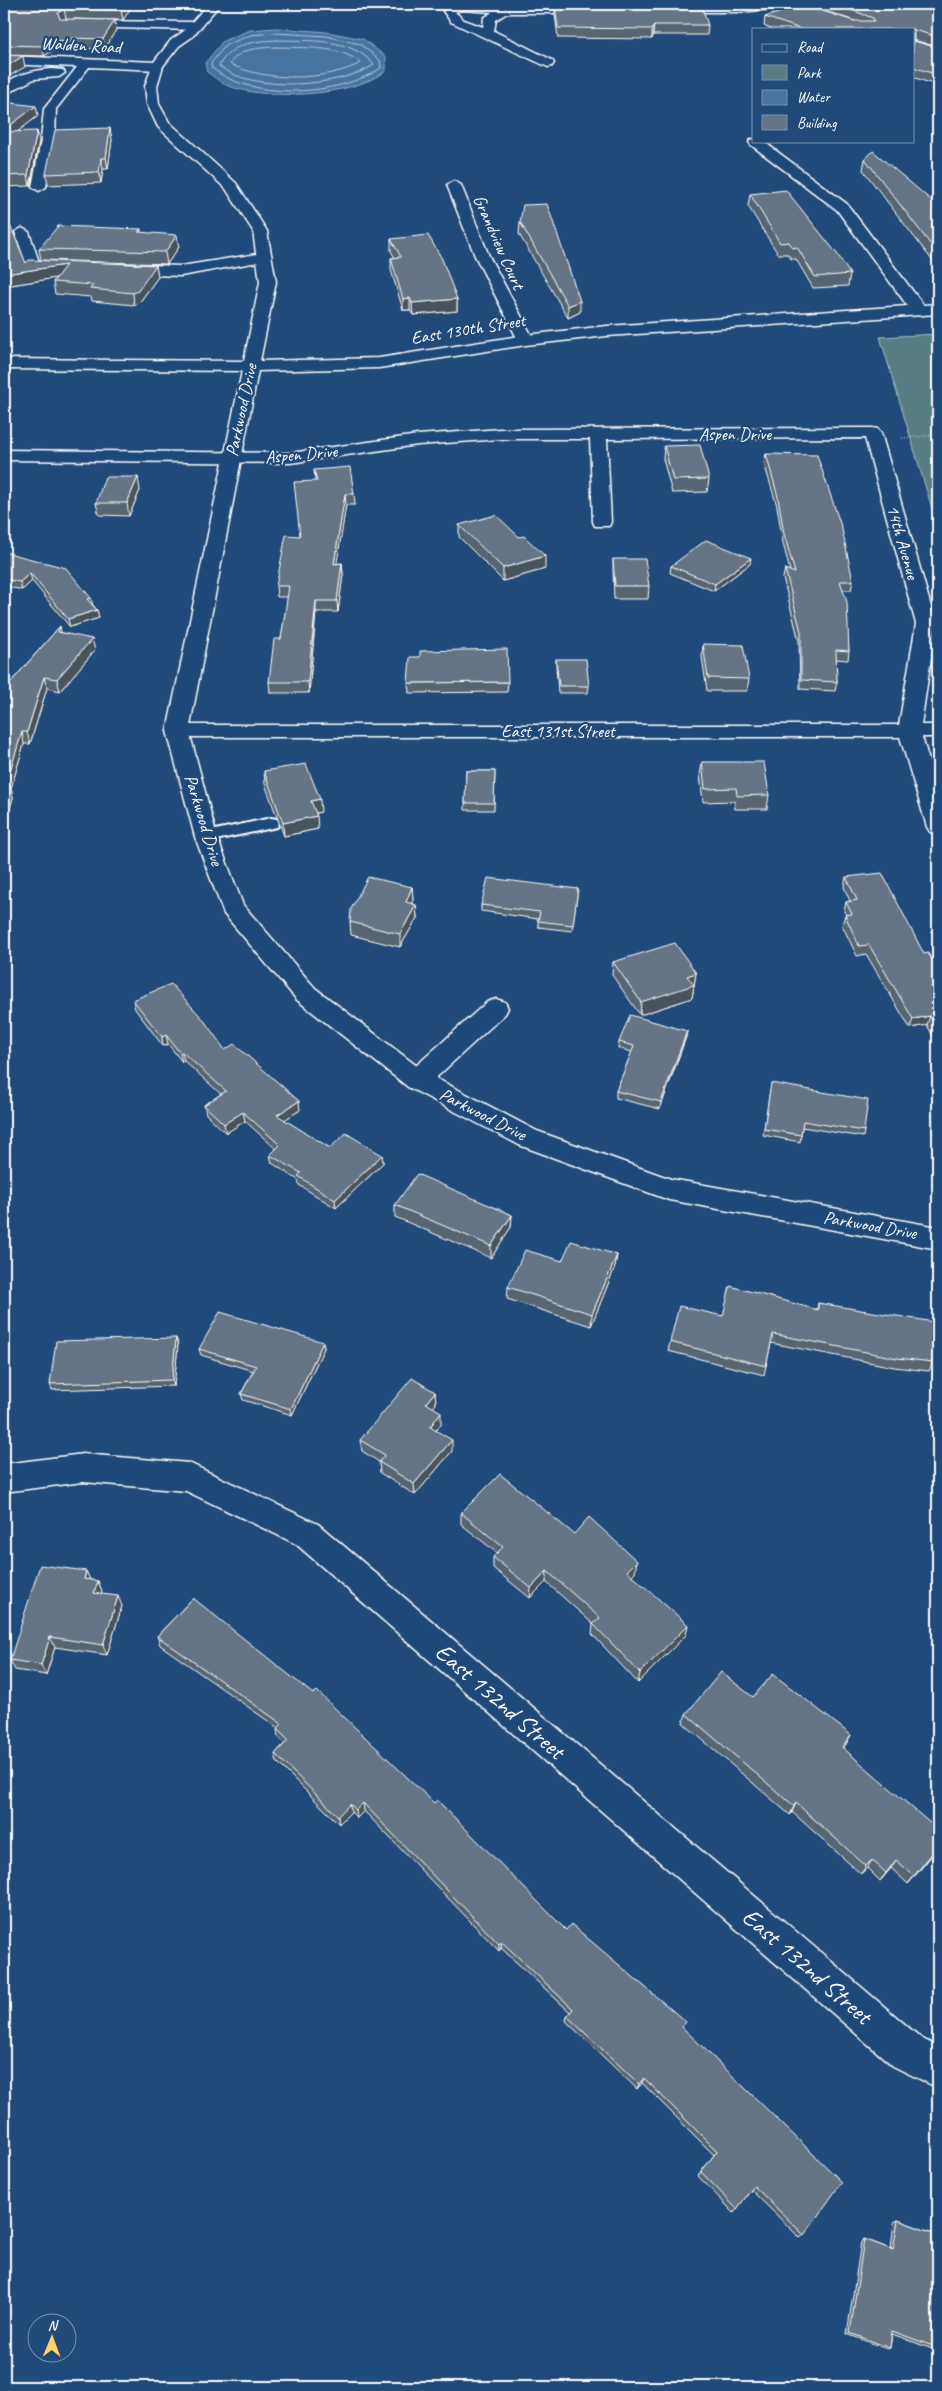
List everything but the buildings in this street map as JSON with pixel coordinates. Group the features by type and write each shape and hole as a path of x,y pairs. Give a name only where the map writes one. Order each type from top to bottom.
{"street":[{"name":"Parkwood Drive","path":"214,4 196,26 175,43 157,66 151,86 152,104 163,124 232,186 260,231 268,282 231,458 178,731 206,837 232,908 306,994 418,1080 528,1138 669,1189 938,1238"},
{"path":"652,10 740,9 793,5"},
{"path":"548,63 488,33 460,22 452,17 449,11 461,6 505,10 603,10"},
{"path":"488,33 490,18 505,10"},
{"path":"66,25 196,26"},
{"name":"Walden Road","path":"4,60 157,66"},
{"path":"39,187 53,107 86,63"},
{"path":"4,91 15,81 36,75 53,73 78,76"},
{"path":"34,106 53,107"},
{"path":"756,142 842,207 918,310"},
{"name":"Grandview Court","path":"454,185 482,256 526,340"},
{"path":"22,232 33,266 82,268"},
{"path":"102,268 181,271 264,257"},
{"name":"East 130th Street","path":"4,364 250,366 386,362 526,340 607,331 938,308"},
{"name":"Aspen Drive","path":"4,455 290,458 418,440 501,434 873,437"},
{"path":"598,435 602,522"},
{"name":"14th Avenue","path":"873,437 926,624 909,731 938,828"},
{"name":"East 131st Street","path":"178,731 938,731"},
{"path":"418,1080 496,1008"},
{"name":"East 132nd Street","path":"4,1478 83,1468 189,1477 307,1534 907,2052 938,2068"}],"lane":[{"path":"206,837 271,823"}],"path":[{"path":"873,437 938,435"}],"green space":[{"path":"938,334 938,528 880,337"}],"water":[{"path":"276,28 327,32 363,39 386,57 386,71 371,80 352,86 308,94 263,93 243,90 226,85 207,72 205,63 223,41 250,30"}]}
